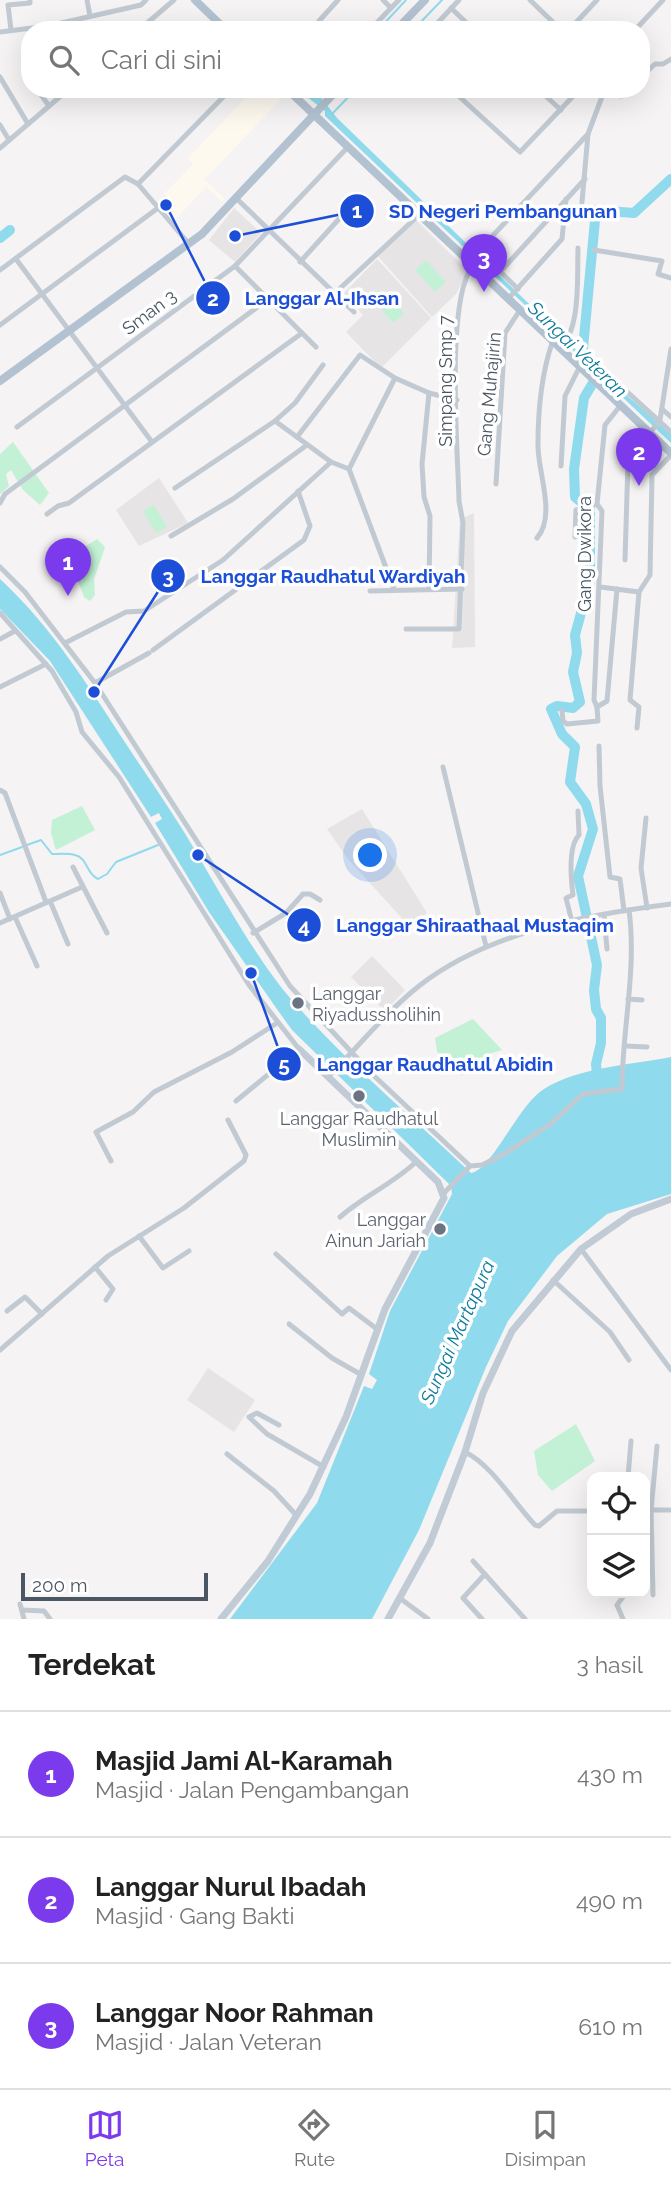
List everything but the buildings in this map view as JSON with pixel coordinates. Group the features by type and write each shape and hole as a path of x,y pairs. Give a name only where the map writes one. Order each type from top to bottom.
{"main road":[{"path":"195,0 217,21"},
{"path":"405,21 425,0"},
{"path":"298,98 316,112 347,148 420,214 474,257 552,343 563,346 579,368 650,431 671,454"},
{"path":"0,381 189,244 237,199 329,98"}],"street":[{"path":"0,5 30,3 30,0"},
{"path":"87,0 90,16"},
{"path":"67,21 141,5 146,0"},
{"path":"150,21 174,0"},
{"path":"319,20 338,0"},
{"path":"383,0 391,8"},
{"path":"379,21 399,0"},
{"path":"440,21 459,0"},
{"path":"530,0 552,21"},
{"path":"577,21 597,0"},
{"path":"643,21 663,0"},
{"path":"9,4 11,30"},
{"path":"452,8 465,21"},
{"path":"0,32 21,30"},
{"path":"650,69 655,64 666,64 671,59"},
{"path":"0,76 28,124"},
{"path":"43,98 49,106"},
{"path":"0,148 58,98"},
{"path":"138,184 222,98"},
{"path":"461,98 520,152 572,98"},
{"path":"548,98 561,110"},
{"path":"582,202 588,134 602,98"},
{"path":"0,125 9,140"},
{"path":"517,290 500,272 474,257 588,134"},
{"name":"Sman 3","path":"17,427 235,266 347,148"},
{"path":"0,270 125,177 138,184 189,244"},
{"path":"500,272 585,178"},
{"path":"237,199 354,312"},
{"path":"510,298 562,239 566,199"},
{"path":"0,325 158,208"},
{"path":"300,262 348,209"},
{"path":"335,293 420,214"},
{"path":"563,346 575,304 578,248"},
{"path":"594,250 662,261 658,274 671,278"},
{"name":"Simpang Smp 7","path":"406,629 459,629 463,523 458,502 460,297 465,276 474,257"},
{"path":"16,259 44,293 152,442"},
{"path":"235,266 316,347"},
{"path":"0,503 5,494 267,300"},
{"name":"Gang Muhajirin","path":"496,484 505,333 520,310"},
{"path":"47,514 58,506 69,503 302,333"},
{"path":"537,538 544,527 543,481 537,445 541,383 552,343"},
{"path":"625,560 628,461 659,420 671,349"},
{"path":"298,437 359,356 364,356 395,378 429,393 457,400"},
{"path":"176,488 275,421 295,403 323,365"},
{"path":"561,466 565,396 579,368"},
{"path":"394,589 349,469 395,378"},
{"path":"623,388 671,432"},
{"path":"429,393 422,464 424,497 430,516 429,589"},
{"name":"Gang Dwikora","path":"562,711 563,721 567,724 598,725 594,701 602,511 595,505 604,425 620,406"},
{"path":"662,409 671,417"},
{"path":"275,421 331,462 349,469"},
{"path":"171,536 233,499 307,445"},
{"path":"637,728 639,707 630,700 639,592 650,575 652,475 671,454"},
{"path":"65,643 126,612 144,611 232,553 331,462"},
{"path":"95,683 151,651 304,540 310,526 298,491"},
{"path":"575,537 575,513 583,507 595,505"},
{"path":"0,567 25,592 95,683 253,933 290,986 351,1053 470,1167"},
{"path":"600,587 639,592"},
{"path":"370,591 462,589"},
{"path":"597,707 607,701 617,589"},
{"path":"0,614 46,664 76,712 82,732 119,777 276,1023 299,1049 330,1075 447,1191"},
{"path":"0,639 15,631"},
{"path":"0,687 46,664"},
{"path":"220,1619 268,1561 297,1516 324,1466 346,1418 377,1329 447,1191 470,1167 482,1165 504,1154 549,1125 583,1094 622,1089 626,1046 625,1020 633,952 621,878 610,877 600,786 599,746"},
{"path":"443,767 486,946"},
{"path":"0,790 5,793 27,852 68,944"},
{"path":"572,922 566,898 573,895 572,876 578,811"},
{"path":"646,818 640,868 646,908"},
{"path":"74,867 107,933"},
{"path":"0,923 82,887"},
{"path":"0,893 37,966"},
{"path":"253,933 286,913 303,894 310,894 320,900"},
{"path":"330,1075 420,986 486,946 583,919 671,904"},
{"path":"604,915 607,948"},
{"path":"628,999 642,1000"},
{"path":"111,1161 96,1132 133,1112 154,1093 232,1052 276,1023"},
{"path":"626,1046 647,1047"},
{"path":"236,1101 299,1049"},
{"path":"0,1350 95,1267 195,1201 246,1158 228,1120"},
{"path":"340,1217 379,1188 388,1186 417,1161"},
{"path":"388,1619 426,1553 501,1349 581,1249 631,1214 671,1199"},
{"path":"139,1236 163,1268 190,1251"},
{"path":"581,1249 671,1370"},
{"path":"276,1254 342,1314 350,1308 377,1329"},
{"path":"95,1267 113,1289 106,1300"},
{"path":"554,1280 610,1332 629,1360"},
{"path":"7,1311 24,1296 42,1314"},
{"path":"289,1324 332,1357 360,1374"},
{"path":"279,1425 257,1413 249,1417 268,1434 324,1466"},
{"path":"628,1472 631,1441"},
{"path":"650,1496 657,1446"},
{"path":"465,1452 486,1465 496,1481 534,1525 541,1524 559,1510 587,1511"},
{"path":"227,1454 274,1491 297,1516"},
{"path":"650,1510 671,1510"},
{"path":"649,1535 653,1595"},
{"path":"473,1561 525,1619"},
{"path":"482,1619 463,1598 485,1574"},
{"path":"622,1598 617,1605 623,1619"},
{"path":"401,1600 428,1619"},
{"path":"24,1619 21,1607 44,1611 51,1619"}],"shaded area":[{"path":"245,98 282,98 205,179 225,199 222,202 206,187 173,222 167,216 176,206 164,194 193,164 188,158"},
{"path":"234,208 261,233 235,262 209,240"},
{"path":"416,220 468,271 456,294 432,317 377,255"},
{"path":"377,259 431,318 381,368 346,332 363,315 344,293"},
{"path":"159,478 188,523 139,546 116,510"},
{"path":"474,513 475,647 452,648 460,519"},
{"path":"362,809 427,913 409,926 348,859 327,829"},
{"path":"372,956 405,990 385,1011 351,977"},
{"path":"208,1368 255,1400 234,1432 187,1400"}],"green space":[{"path":"426,260 446,282 435,292 415,270"},
{"path":"386,291 404,314 393,323 374,300"},
{"path":"13,442 49,493 40,505 23,490 11,470 6,474 9,486 0,494 0,454"},
{"path":"154,505 167,527 156,533 143,511"},
{"path":"97,539 105,547 94,579 95,595 90,601 84,597 75,573 80,550"},
{"path":"82,806 95,830 56,850 51,833 52,820"},
{"path":"473,1019 502,1050 489,1054 488,1066 461,1075 452,1066 445,1066 437,1051 435,1038"},
{"path":"576,1424 595,1461 552,1491 538,1475 534,1451"}],"water":[{"path":"308,98 321,98 337,118 590,363 671,434 671,443 325,116 325,111"},
{"name":"Sungai Martapura","path":"0,579 37,618 86,682 195,850 191,853 196,861 200,859 243,931 279,984 334,1044 471,1173 488,1161 525,1108 544,1089 589,1071 671,1057 671,1194 607,1214 557,1256 508,1321 486,1367 419,1530 372,1619 230,1619 317,1503 364,1386 372,1389 377,1380 369,1374 390,1311 452,1194 451,1186 292,1030 209,912 155,823 162,819 159,813 151,817 50,661 0,609"}],"waterway":[{"path":"386,21 406,0"},
{"path":"422,21 442,0"},
{"path":"332,114 347,98"},
{"name":"Sungai Veteran","path":"598,1085 596,1064 601,1043 601,1018 596,1009 594,990 597,965 578,876 593,829 586,804 570,782 575,747 562,734 551,709 557,706 573,708 580,702 573,672 577,653 575,635 590,580 590,509 575,497 574,469 584,398 597,376 583,354 596,210 634,213 671,179"},
{"path":"0,238 10,230"},
{"path":"27,845 41,840 52,854 79,857 98,879 107,874 116,862 158,845"},
{"path":"0,855 22,847"}],"place":[{"name":"Langgar Al-Ihsan","path":"166,205"},
{"name":"SD Negeri Pembangunan","path":"235,236"},
{"name":"Langgar Noor Rahman","path":"484,292"},
{"name":"Langgar Nurul Ibadah","path":"639,486"},
{"name":"Masjid Jami Al-Karamah","path":"68,596"},
{"name":"Langgar Raudhatul Wardiyah","path":"94,692"},
{"name":"Langgar Shiraathaal Mustaqim","path":"198,855"},
{"name":"Langgar Raudhatul Abidin","path":"251,973"},
{"name":"Langgar Riyadussholihin","path":"298,1003"},
{"name":"Langgar Raudhatul Muslimin","path":"359,1096"},
{"name":"Langgar Ainun Jariah","path":"440,1229"}]}
